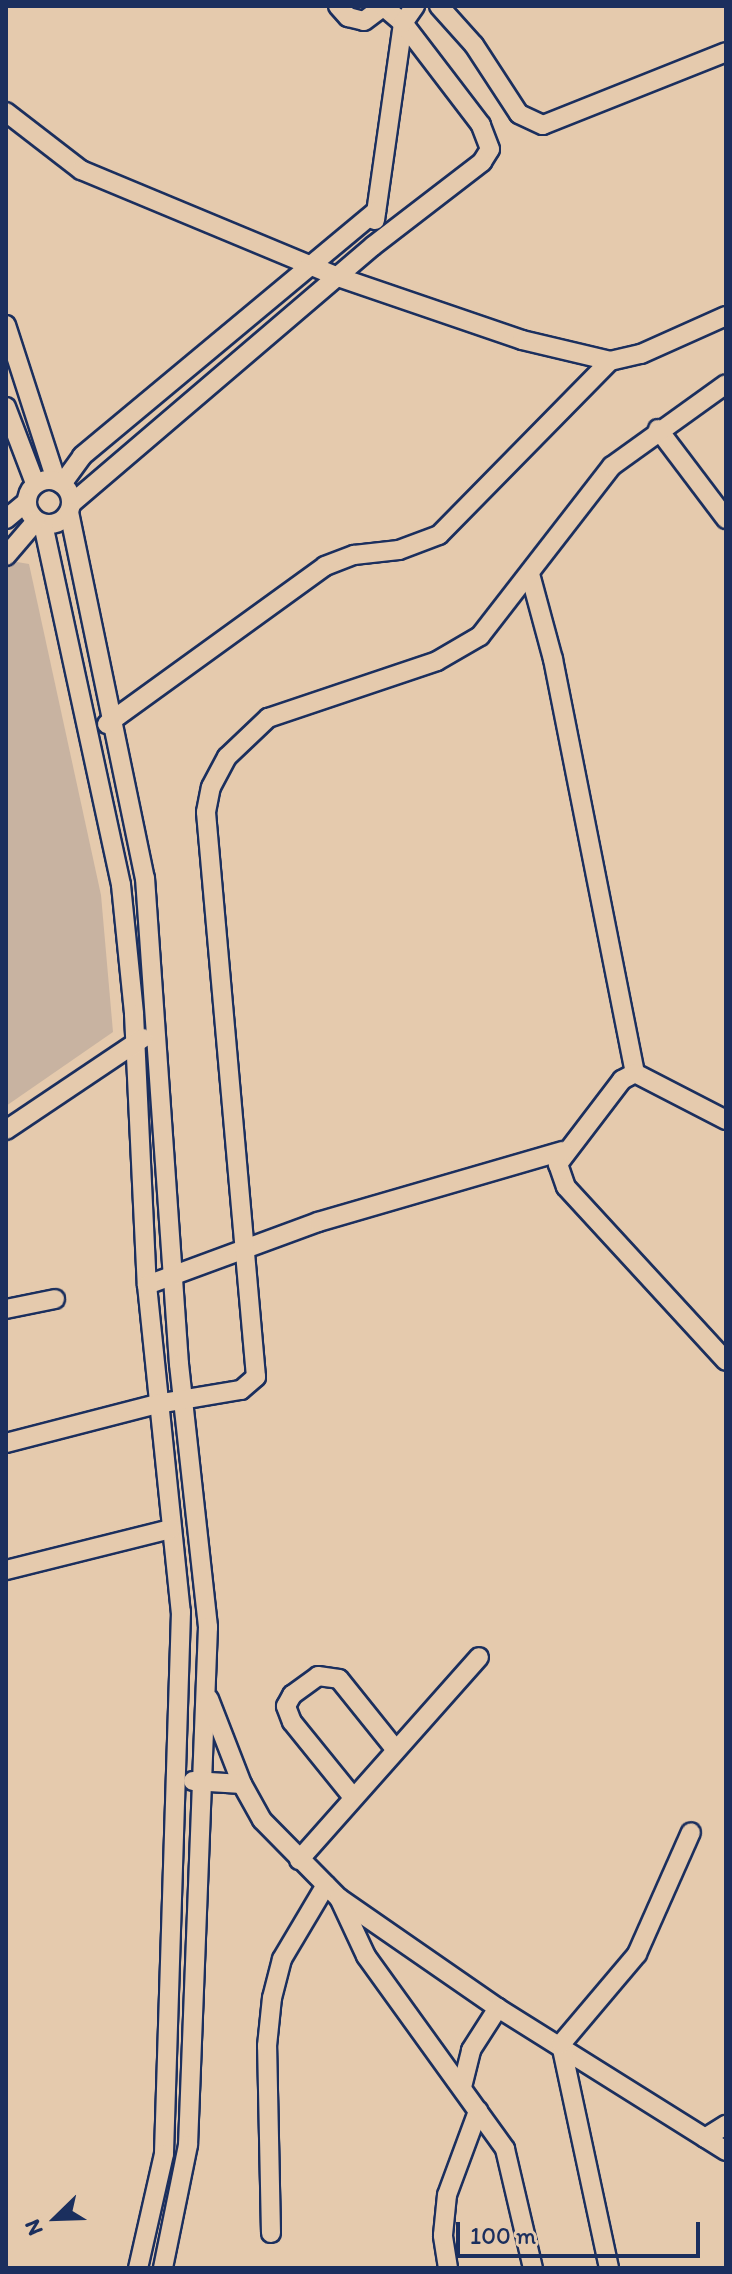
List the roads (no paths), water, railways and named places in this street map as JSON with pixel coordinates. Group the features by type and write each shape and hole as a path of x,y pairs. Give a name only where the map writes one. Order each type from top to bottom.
{"lane":[{"path":"6,556 40,522 58,522 70,508 373,246 482,162 490,149 481,125 403,23 384,6 364,21 348,17 338,6"},
{"path":"373,246 403,23 415,6"},
{"path":"439,6 474,45 519,114 543,125 726,52"},
{"path":"6,112 81,170 338,277 522,340 610,361 641,354 726,316"},
{"path":"35,483 59,482 82,456 376,211"},
{"path":"6,325 70,508 142,856 159,1028 183,1399 208,1627 188,2145 163,2268"},
{"path":"92,735 325,566 354,555 399,550 439,535 610,361"},
{"path":"6,1443 157,1404 241,1390 256,1377 206,812 211,787 227,757 268,718 459,652 480,636 602,477 658,429 726,384"},
{"path":"6,407 35,483 26,502 6,519"},
{"path":"658,429 726,519"},
{"path":"26,502 40,522 92,735 121,885 135,1043 147,1285 182,1624 164,2154 138,2268"},
{"path":"530,574 553,659 635,1073"},
{"path":"6,1130 159,1028"},
{"path":"635,1073 726,1120"},
{"path":"635,1073 622,1080 563,1151 558,1164 566,1187 726,1361"},
{"path":"147,1285 175,1279 318,1222 563,1151"},
{"path":"6,1309 55,1299"},
{"path":"6,1570 171,1529"},
{"path":"299,1860 352,1796 479,1657"},
{"path":"352,1796 292,1722 286,1706 292,1695 318,1676 339,1679 395,1749"},
{"path":"206,1689 242,1784 262,1820 332,1892 498,2008 561,2044 726,2151"},
{"path":"179,1781 242,1784"},
{"path":"561,2044 637,1954 691,1832"},
{"path":"332,1892 366,1956 505,2149 533,2268"},
{"path":"271,2233 267,2046 272,1998 293,1938 332,1892"},
{"path":"462,2087 471,2050 498,2008"},
{"path":"561,2044 609,2268"},
{"path":"448,2268 443,2235 447,2195 478,2111"},
{"path":"705,2138 726,2125"}]}
